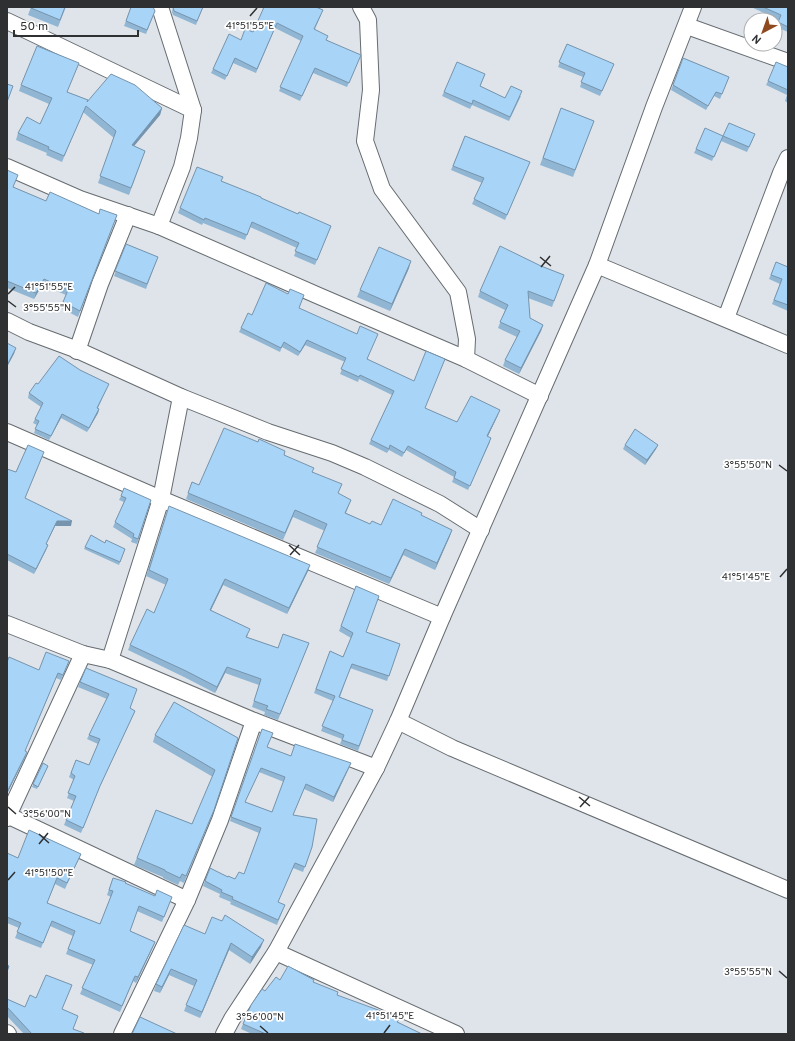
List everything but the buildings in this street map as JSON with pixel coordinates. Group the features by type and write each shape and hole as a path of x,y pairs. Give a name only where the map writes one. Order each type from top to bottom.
{"street":[{"path":"158,226 182,167 189,138 193,110 160,7"},
{"path":"361,7 368,20 370,82 365,141 382,189 458,292 467,339 466,358"},
{"path":"224,1034 232,1019 276,952 376,768 398,721 442,616 597,265 654,107 687,26 693,7"},
{"path":"7,21 193,110"},
{"path":"687,26 788,62"},
{"path":"726,318 781,172 788,158"},
{"path":"7,167 80,200 158,226 466,358 540,396"},
{"path":"77,351 100,284 128,215"},
{"path":"597,265 788,345"},
{"path":"7,321 30,332 76,349 77,351 181,397 268,432 332,453 365,467 440,504 481,530"},
{"path":"110,660 161,499 181,397"},
{"path":"7,432 161,499 442,616"},
{"path":"7,624 83,654 110,660 254,720 376,768"},
{"path":"83,654 7,816 187,900"},
{"path":"122,1034 187,900 220,820 254,720"},
{"path":"398,721 452,748 788,890"},
{"path":"276,952 456,1034"}]}
